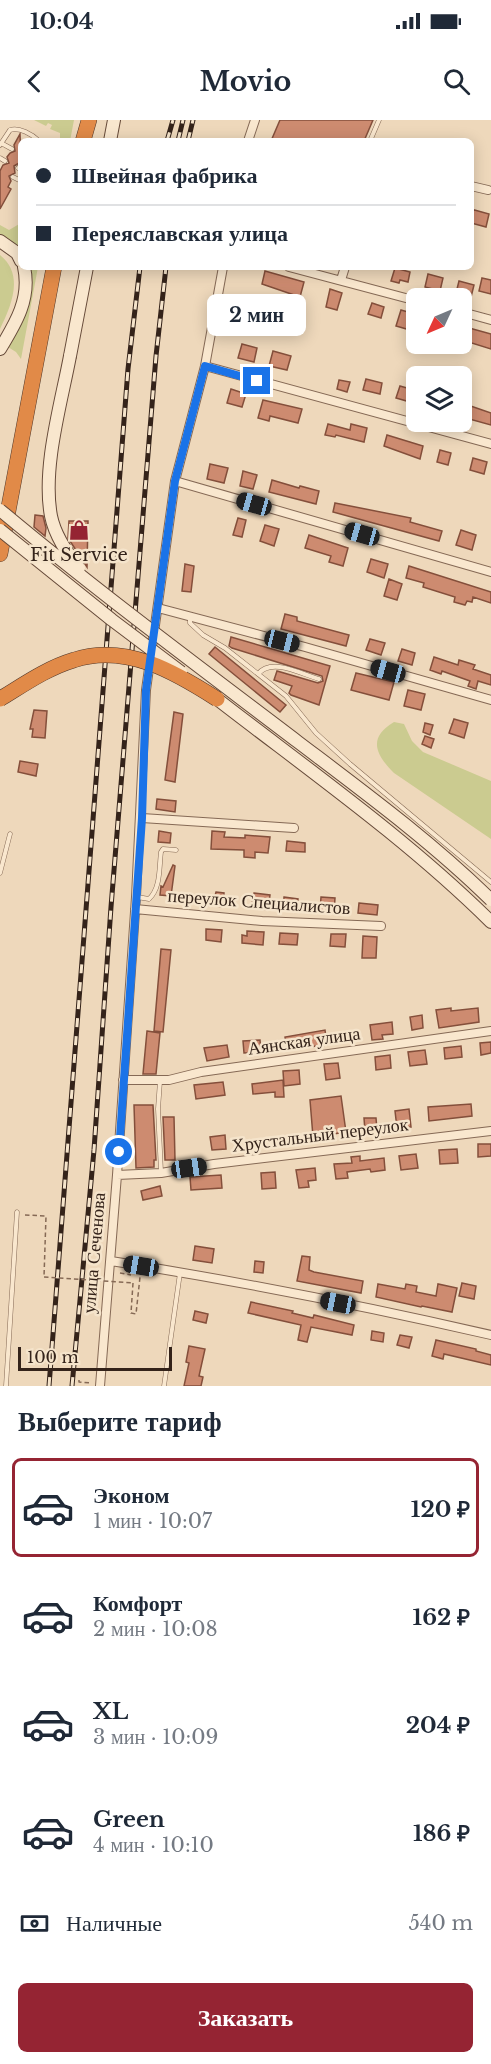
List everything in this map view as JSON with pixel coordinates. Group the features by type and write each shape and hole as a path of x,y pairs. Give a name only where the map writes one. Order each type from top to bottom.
{"highway":[{"path":"81,120 81,138"},
{"path":"82,138 89,120"},
{"path":"0,554 53,270"},
{"path":"0,699 32,679 73,660 111,655 157,665 182,677 217,699"}],"main road":[{"path":"111,138 114,120"},
{"path":"0,241 18,255"},
{"path":"0,349 19,316 26,296 27,280 25,270"},
{"path":"86,270 50,461 51,517 67,553 80,569 122,608"},
{"path":"0,510 122,608 382,807 442,855 491,900"},
{"path":"0,530 112,620 373,819 432,867 491,922"}],"street":[{"path":"249,138 255,120"},
{"path":"474,187 488,190"},
{"name":"улица Сеченова","path":"100,1386 142,818 146,690 175,481 205,366 222,270"},
{"path":"301,270 406,297"},
{"path":"341,280 344,270"},
{"path":"472,315 491,320"},
{"path":"205,366 491,444"},
{"path":"175,481 491,572"},
{"path":"158,608 491,700"},
{"path":"142,818 294,828"},
{"name":"переулок Специалистов","path":"135,909 261,921 381,926"},
{"name":"Аянская улица","path":"123,1080 160,1081 201,1072 491,1031"},
{"name":"Хрустальный переулок","path":"117,1176 161,1173 214,1164 491,1131"},
{"path":"111,1261 180,1272 428,1320 491,1335"}],"lane":[{"path":"371,138 379,120"},
{"path":"12,149 0,144 10,130 15,129 36,138"},
{"path":"0,158 5,161"},
{"path":"13,177 18,180"},
{"path":"190,618 190,623 194,628 225,648 286,696 316,733 350,764 491,882"},
{"path":"258,674 262,669 272,665 319,679"},
{"path":"0,873 9,834"},
{"path":"136,897 149,899 153,896 157,887 161,852 164,849 176,850"},
{"path":"160,1081 158,1109 161,1173"},
{"path":"6,1386 16,1213"},
{"path":"164,1386 180,1272"}],"path":[{"path":"16,1213 52,1216"},
{"path":"46,1216 44,1278 134,1283 132,1313 136,1314 140,1276"}],"green space":[{"path":"34,120 74,120 71,138 60,138 60,133 50,129 52,125 48,123 46,126"},
{"path":"0,225 9,230 18,225 18,250 0,236"},
{"path":"0,255 8,263 12,272 14,291 0,329"},
{"path":"31,270 37,270 21,359 8,347 27,308 32,277"},
{"path":"394,722 404,724 412,741 423,752 491,781 491,839 394,773 383,760 377,747 377,740 380,734"}],"building":[{"path":"280,120 373,120 365,138 272,138"},
{"path":"20,134 18,164 14,166 15,173 9,176 11,181 8,187 11,189 0,209 0,171 3,165 9,163 7,157 15,151 14,145"},
{"path":"474,210 489,214 486,227 474,224"},
{"path":"394,270 410,272 408,282 391,281"},
{"path":"265,271 304,282 300,297 262,284"},
{"path":"428,274 443,278 441,288 425,287"},
{"path":"482,278 491,280 491,294 479,291"},
{"path":"459,281 474,285 472,293 472,288 457,288"},
{"path":"330,289 342,293 337,310 326,307"},
{"path":"372,303 384,307 381,318 368,314"},
{"path":"401,310 406,311 406,329 396,326"},
{"path":"472,329 491,334 491,349 472,343"},
{"path":"242,344 257,348 254,362 238,358"},
{"path":"273,351 291,356 287,370 269,366"},
{"path":"366,379 382,383 380,394 363,390"},
{"path":"339,380 350,382 347,392 337,389"},
{"path":"400,386 406,388 406,401 396,398"},
{"path":"231,389 246,394 242,407 227,403"},
{"path":"263,400 302,409 298,423 270,416 269,421 258,418"},
{"path":"472,406 491,413 491,425 472,420"},
{"path":"328,424 350,430 351,424 367,428 364,442 336,435 335,437 325,435"},
{"path":"387,435 423,446 420,459 384,446"},
{"path":"440,450 451,453 448,465 437,462"},
{"path":"473,458 487,462 484,474 470,470"},
{"path":"210,464 228,468 224,483 207,479"},
{"path":"243,471 257,475 253,489 240,486"},
{"path":"272,480 319,491 316,504 269,492"},
{"path":"335,503 411,518 410,522 442,531 439,541 333,512"},
{"path":"35,515 43,516 45,536 34,527"},
{"path":"238,518 246,520 242,537 233,535"},
{"path":"69,521 88,521 87,567 68,538"},
{"path":"265,525 279,529 274,546 260,541"},
{"path":"461,530 476,535 472,550 456,545"},
{"path":"309,535 348,548 343,566 329,562 331,556 305,548"},
{"path":"371,559 388,564 384,578 367,572"},
{"path":"185,564 194,566 191,592 182,591"},
{"path":"409,566 491,592 491,603 473,597 472,602 467,601 465,605 454,602 455,597 423,587 424,583 406,578"},
{"path":"389,579 402,584 397,600 384,596"},
{"path":"285,614 297,617 297,621 349,635 346,646 281,629"},
{"path":"231,637 330,666 319,705 291,695 289,693 292,686 274,680 277,671 318,683 323,681 322,676 232,648 229,646"},
{"path":"370,639 385,643 381,655 366,650"},
{"path":"215,647 286,705 280,712 209,654"},
{"path":"402,649 415,653 412,665 398,661"},
{"path":"434,657 458,665 459,660 475,665 473,669 491,675 491,685 478,681 476,689 468,686 470,681 442,671 441,674 430,670"},
{"path":"356,673 394,682 389,700 351,690"},
{"path":"408,690 425,694 421,710 404,706"},
{"path":"34,710 47,711 45,738 32,737 33,729 30,729"},
{"path":"174,712 183,714 175,782 165,780"},
{"path":"454,719 468,723 464,738 449,733"},
{"path":"425,723 433,725 430,735 423,732"},
{"path":"425,736 434,739 431,748 422,744"},
{"path":"20,761 38,764 36,776 18,772"},
{"path":"157,799 176,801 175,812 156,809"},
{"path":"159,831 171,833 170,843 158,842"},
{"path":"212,831 225,832 224,837 245,838 245,835 270,837 268,853 255,852 255,858 244,857 244,850 211,849"},
{"path":"287,841 305,843 305,852 286,851"},
{"path":"173,865 175,866 171,896 160,895 161,886 163,887"},
{"path":"216,892 224,893 223,907 206,905 206,895 215,896"},
{"path":"254,893 270,895 268,910 256,908 256,905 252,904"},
{"path":"284,897 298,899 297,910 283,909"},
{"path":"321,897 335,898 334,912 320,911"},
{"path":"359,903 378,905 377,915 358,913"},
{"path":"206,929 222,930 221,942 206,940"},
{"path":"247,931 264,932 263,945 242,943 242,935 247,936"},
{"path":"280,933 298,934 297,945 279,944"},
{"path":"331,934 346,934 345,947 330,946"},
{"path":"363,936 377,937 376,958 362,958"},
{"path":"161,949 171,950 163,1032 154,1031"},
{"path":"451,1008 451,1011 478,1008 479,1022 439,1028 436,1010"},
{"path":"422,1015 423,1028 412,1030 410,1017"},
{"path":"392,1022 393,1034 382,1035 383,1039 372,1040 370,1025"},
{"path":"325,1030 327,1045 287,1049 285,1037"},
{"path":"147,1031 160,1033 156,1074 143,1074"},
{"path":"260,1040 261,1052 244,1053 243,1041"},
{"path":"491,1042 491,1053 481,1055 480,1043"},
{"path":"227,1045 229,1057 207,1061 204,1048"},
{"path":"461,1046 462,1057 445,1059 444,1048"},
{"path":"425,1050 427,1064 410,1066 408,1052"},
{"path":"390,1055 391,1068 376,1070 375,1057"},
{"path":"338,1063 340,1078 326,1080 324,1064"},
{"path":"299,1070 300,1084 284,1086 283,1071"},
{"path":"283,1080 284,1097 275,1097 275,1092 253,1094 252,1084"},
{"path":"223,1082 225,1095 196,1099 194,1085"},
{"path":"341,1096 346,1132 313,1137 310,1100"},
{"path":"471,1104 472,1116 429,1121 428,1107"},
{"path":"134,1105 153,1105 156,1160 154,1160 154,1167 136,1168"},
{"path":"409,1109 411,1127 397,1128 395,1111"},
{"path":"163,1117 174,1117 175,1160 165,1160"},
{"path":"364,1118 376,1118 377,1130 365,1131"},
{"path":"225,1135 226,1149 212,1150 210,1137"},
{"path":"478,1144 491,1144 491,1156 478,1157"},
{"path":"457,1149 458,1163 440,1164 439,1150"},
{"path":"416,1154 418,1168 401,1170 399,1156"},
{"path":"360,1156 360,1161 384,1158 385,1170 347,1172 348,1178 336,1179 334,1164 352,1163 351,1157"},
{"path":"315,1168 316,1180 308,1181 309,1187 299,1188 296,1170"},
{"path":"275,1172 276,1188 262,1189 261,1173"},
{"path":"221,1175 222,1188 191,1190 190,1177"},
{"path":"160,1186 162,1196 143,1200 141,1191"},
{"path":"195,1246 214,1249 212,1263 193,1260"},
{"path":"302,1256 310,1257 309,1270 363,1281 361,1293 297,1281"},
{"path":"255,1261 264,1262 263,1273 254,1272"},
{"path":"462,1283 476,1286 474,1299 459,1296"},
{"path":"378,1284 405,1289 406,1284 417,1286 416,1292 436,1296 438,1284 457,1288 452,1312 376,1297"},
{"path":"251,1302 313,1318 314,1315 354,1325 352,1335 311,1327 307,1342 298,1340 301,1325 248,1313"},
{"path":"195,1311 208,1314 206,1323 193,1320"},
{"path":"372,1331 384,1333 383,1342 371,1340"},
{"path":"400,1335 412,1337 409,1348 397,1345"},
{"path":"436,1340 476,1349 476,1351 491,1355 491,1365 444,1354 443,1359 432,1356"},
{"path":"189,1346 205,1349 199,1376 203,1377 201,1386 184,1386 189,1363 186,1362"}],"railway":[{"path":"168,138 173,120"},
{"path":"179,138 183,120"},
{"path":"189,138 193,120"},
{"path":"49,1386 128,369 140,270"},
{"path":"72,1386 94,1150 111,907 156,356 166,270"}],"place":[{"name":"Fit Service","path":"79,530"}],"route":[{"path":"119,1152 142,818 146,690 175,481 205,366 257,381"}]}
